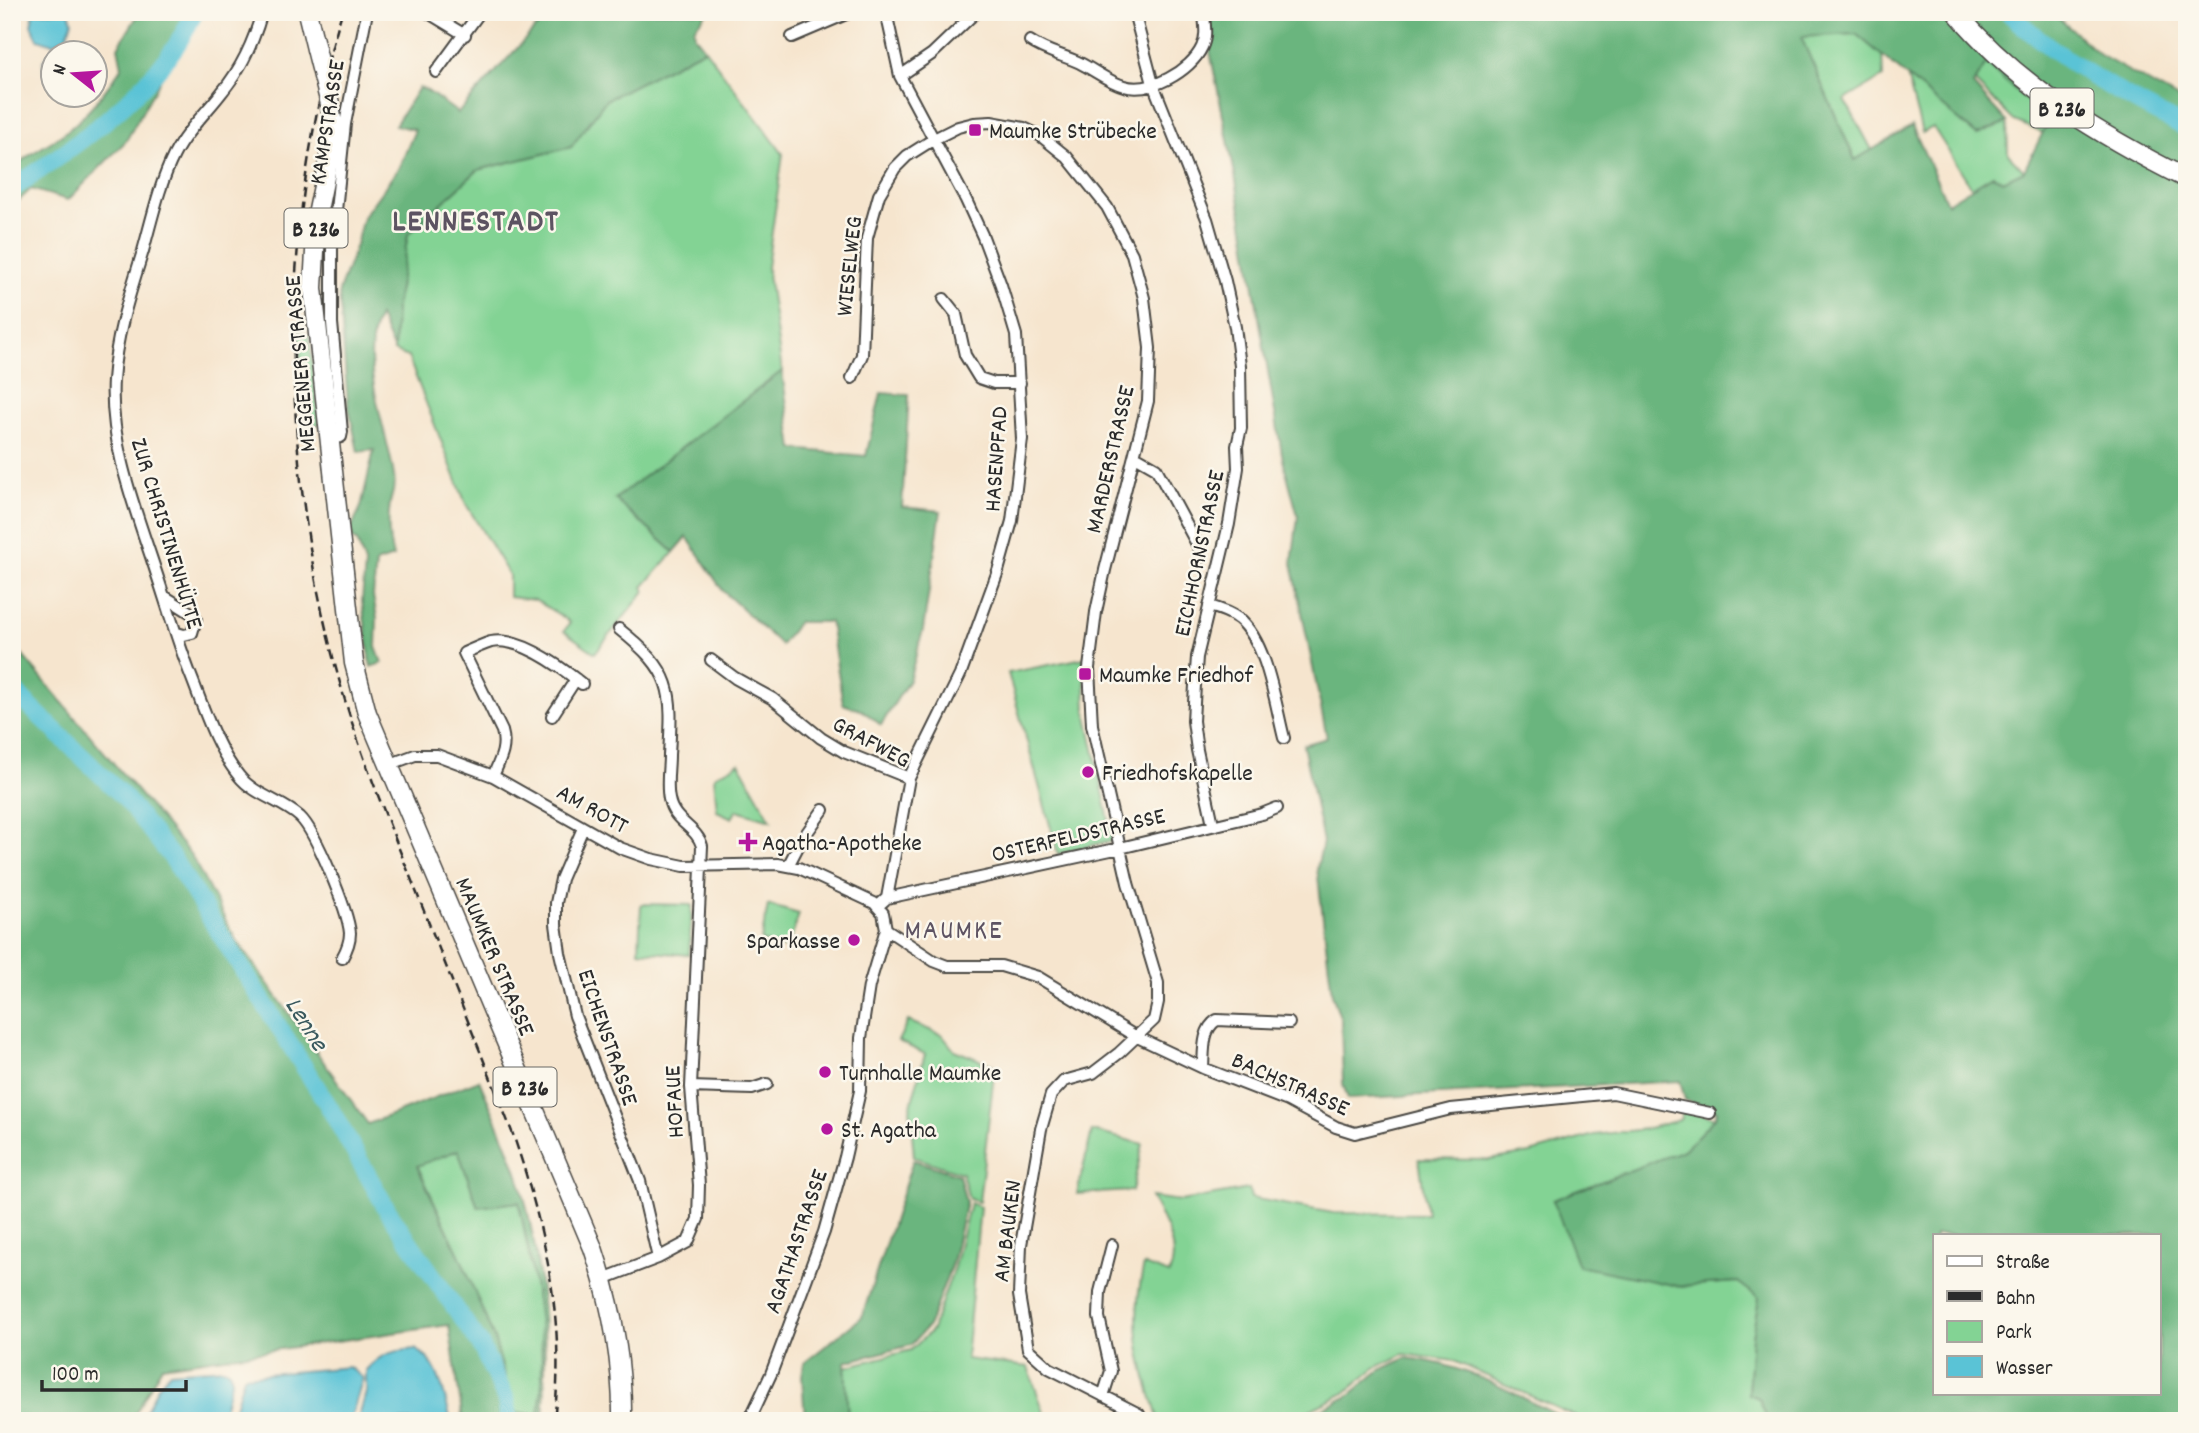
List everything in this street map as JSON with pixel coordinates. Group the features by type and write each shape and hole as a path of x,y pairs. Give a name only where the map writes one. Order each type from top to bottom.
{"main road":[{"name":"MEGGENER STRASSE","path":"307,12 330,104 334,133 317,215 313,288 354,663 367,713"},
{"name":"B 236","path":"1956,12 1984,43 2059,106 2112,140 2187,179"},
{"name":"MAUMKER STRASSE","path":"367,713 593,1248 615,1329 620,1363 622,1421"}],"street":[{"name":"ZUR CHRISTINENHÜTTE","path":"262,12 242,62 223,91 186,135 165,174 122,320 116,354 114,413 118,442 164,596 190,672 218,741 239,776 251,787 294,812 309,827 348,927 349,941 342,958"},
{"name":"KAMPSTRASSE","path":"330,440 341,437 342,432 332,323 331,274 335,210 352,83 367,12"},
{"path":"427,12 464,35"},
{"path":"436,72 480,12"},
{"path":"792,37 851,12"},
{"name":"HASENPFAD","path":"886,12 900,76 983,237 1001,285 1016,335 1022,439 1012,521 998,571 960,674 909,778"},
{"path":"900,76 932,54 976,12"},
{"name":"EICHHORNSTRASSE","path":"1134,12 1153,83 1207,219 1222,268 1235,327 1240,366 1241,428 1237,446 1238,468 1230,524 1197,657 1193,721 1213,824"},
{"path":"1030,41 1041,49 1076,61 1124,87 1138,87 1182,72 1202,48 1206,35 1204,15"},
{"name":"MARDERSTRASSE","path":"934,139 958,127 991,122 1033,131 1068,157 1107,207 1137,269 1144,298 1150,348 1148,401 1105,570 1096,612 1089,668 1092,725 1140,930 1158,983 1154,1020 1135,1036"},
{"name":"WIESELWEG","path":"852,378 862,355 863,284 872,213 895,168 907,156 934,139"},
{"path":"944,299 956,314 965,355 979,378 994,383 1020,383"},
{"path":"1135,456 1156,468 1199,548 1201,558"},
{"path":"164,596 196,619 192,633 177,633"},
{"path":"1209,606 1228,611 1251,632 1262,657 1284,738"},
{"name":"HOFAUE","path":"603,1279 658,1258 688,1242 698,1219 699,1185 691,1087 700,840 676,816 669,798 670,692 648,651 620,629"},
{"path":"493,775 503,754 505,742 464,653 492,642 508,642 525,647 579,681 552,716"},
{"name":"GRAFWEG","path":"711,660 735,678 773,699 821,738 844,752 909,778 887,898"},
{"name":"AM ROTT","path":"388,765 427,753 493,775 620,848 651,859 684,866 788,866 878,906"},
{"name":"OSTERFELDSTRASSE","path":"887,898 1120,848 1262,814 1277,807"},
{"path":"788,866 823,810"},
{"name":"EICHENSTRASSE","path":"583,828 561,879 556,903 560,953 575,1016 640,1181 658,1258"},
{"path":"886,929 885,918 878,906 887,898"},
{"name":"BACHSTRASSE","path":"886,929 940,964 1001,966 1038,977 1135,1036 1203,1068 1288,1101 1336,1127 1355,1133 1451,1109 1613,1093 1710,1113"},
{"name":"AGATHASTRASSE","path":"749,1421 771,1374 824,1232 845,1157 860,1091 861,1038 869,986 886,929"},
{"path":"1203,1068 1204,1042 1211,1023 1217,1020 1289,1023"},
{"name":"AM BAUKEN","path":"1135,1036 1119,1053 1093,1073 1064,1082 1051,1095 1041,1129 1021,1245 1019,1295 1028,1349 1049,1368 1139,1414"},
{"path":"691,1087 752,1089 768,1084"},
{"path":"1103,1396 1111,1371 1099,1317 1100,1292 1112,1245"}],"green space":[{"path":"140,12 198,12 126,141 68,200 31,189 12,207 12,169 72,127 91,108 108,108 108,86 122,67 118,47"},
{"path":"550,12 707,12 694,29 695,36 705,49 606,100 571,147 478,170 408,234 396,306 394,351 379,316 373,334 371,354 372,374 394,483 388,524 393,557 376,563 373,596 377,618 376,647 382,663 371,667 362,601 365,564 357,541 353,540 351,529 361,507 374,450 358,452 348,404 339,291 363,217 400,166 415,130 395,125 419,88 458,113"},
{"path":"1202,12 2052,12 2100,55 2187,104 2187,1421 1768,1421 1759,1398 1748,1394 1752,1337 1759,1298 1738,1282 1678,1286 1578,1266 1553,1200 1684,1150 1715,1118 1717,1111 1685,1100 1680,1081 1348,1099 1343,1084 1341,1020 1332,994 1317,868 1323,842 1303,745 1327,738 1292,563 1298,516 1283,460 1235,175","holes":["1856,34 1977,135 2007,122 1973,85 1986,64 2049,120 2024,171 2003,181 1993,175 1947,203 1912,126 1855,160 1801,37"]},
{"path":"1856,34 1882,55 1883,77 1845,100 1872,150 1855,160 1800,36"},
{"path":"705,49 783,154 767,267 782,371 615,499 674,552 643,587 645,591 595,653 564,631 570,623 566,619 535,600 509,597 509,575 466,504 408,357 394,351 396,306 408,234 478,170 571,147 605,100"},
{"path":"1986,63 2049,120 2043,133 2014,121 1975,82"},
{"path":"1907,76 1977,135 2007,122 2008,154 2024,171 2003,181 1993,175 1972,188 1933,127 1922,133"},
{"path":"299,331 309,336 320,424 304,427"},
{"path":"782,371 793,449 866,456 881,393 909,395 902,507 941,511 923,630 909,680 881,725 863,711 843,704 830,622 798,622 781,645 723,591 687,537 674,552 615,499"},
{"path":"12,643 191,855 235,938 368,1124 479,1080 512,1158 528,1214 542,1302 545,1391 543,1421 463,1421 449,1325 162,1366 131,1421 12,1421","holes":["458,1150 478,1207 519,1202 541,1334 542,1388 539,1415 515,1412 494,1338 461,1259 417,1166"]},
{"path":"1084,658 1086,711 1113,840 1058,854 1008,673"},
{"path":"739,763 771,820 737,810 732,818 717,811 714,776"},
{"path":"641,904 692,905 689,955 639,951"},
{"path":"768,905 799,914 788,949 761,941"},
{"path":"908,1021 942,1035 954,1050 995,1066 979,1202 969,1199 962,1173 914,1157 910,1109 925,1054 898,1041"},
{"path":"1683,1110 1715,1118 1684,1150 1553,1200 1678,1286 1738,1282 1760,1298 1752,1337 1748,1393 1759,1398 1768,1421 1585,1421 1454,1361 1404,1354 1375,1368 1345,1393 1308,1411 1274,1421 1162,1421 1158,1418 1142,1360 1137,1307 1144,1265 1169,1274 1173,1254 1169,1235 1151,1197 1181,1201 1249,1189 1251,1198 1333,1213 1427,1214 1419,1159 1489,1160 1530,1153 1594,1135 1645,1129 1680,1120"},
{"path":"1092,1131 1143,1144 1132,1191 1077,1194"},
{"path":"458,1150 478,1207 519,1202 541,1320 542,1381 539,1415 515,1412 494,1338 417,1165"},
{"path":"913,1160 959,1175 966,1202 952,1263 929,1325 911,1345 845,1362 848,1421 805,1421 802,1376 804,1363 862,1317"},
{"path":"970,1203 980,1207 966,1359 1028,1367 1047,1421 848,1421 845,1367 911,1350 932,1330 954,1267"},
{"path":"1406,1358 1449,1366 1470,1374 1570,1421 1290,1421 1310,1415 1347,1397 1380,1370"}],"water":[{"path":"34,12 69,12 72,21 67,36 64,38 38,39 31,25"},
{"path":"415,1349 436,1370 451,1421 358,1421 366,1392 366,1370 388,1354"},
{"path":"349,1367 363,1378 350,1421 231,1421 244,1376"},
{"path":"224,1368 232,1378 221,1421 141,1421 158,1386 170,1372"}],"waterway":[{"name":"Lenne","path":"12,189 101,125 141,88 176,46 195,12"},
{"name":"Lenne","path":"2008,12 2048,45 2093,76 2187,128"},
{"name":"Lenne","path":"12,687 125,798 173,859 328,1105 388,1211 480,1344 506,1399 509,1421"}],"railway":[{"path":"342,12 321,94 306,178 297,262 294,348 297,433 305,517 320,601 340,683 356,733 383,808 514,1137 535,1206 555,1312 557,1384 554,1421"}],"place":[{"name":"Maumke Strübecke","path":"975,130"},
{"name":"Maumke Friedhof","path":"1085,674"},
{"name":"Friedhofskapelle","path":"1088,772"},
{"name":"Agatha-Apotheke","path":"748,842"},
{"name":"Sparkasse","path":"854,940"},
{"name":"Turnhalle Maumke","path":"825,1072"},
{"name":"St. Agatha","path":"827,1129"}],"district":[{"name":"LENNESTADT","path":"476,219"},
{"name":"MAUMKE","path":"954,928"}]}
